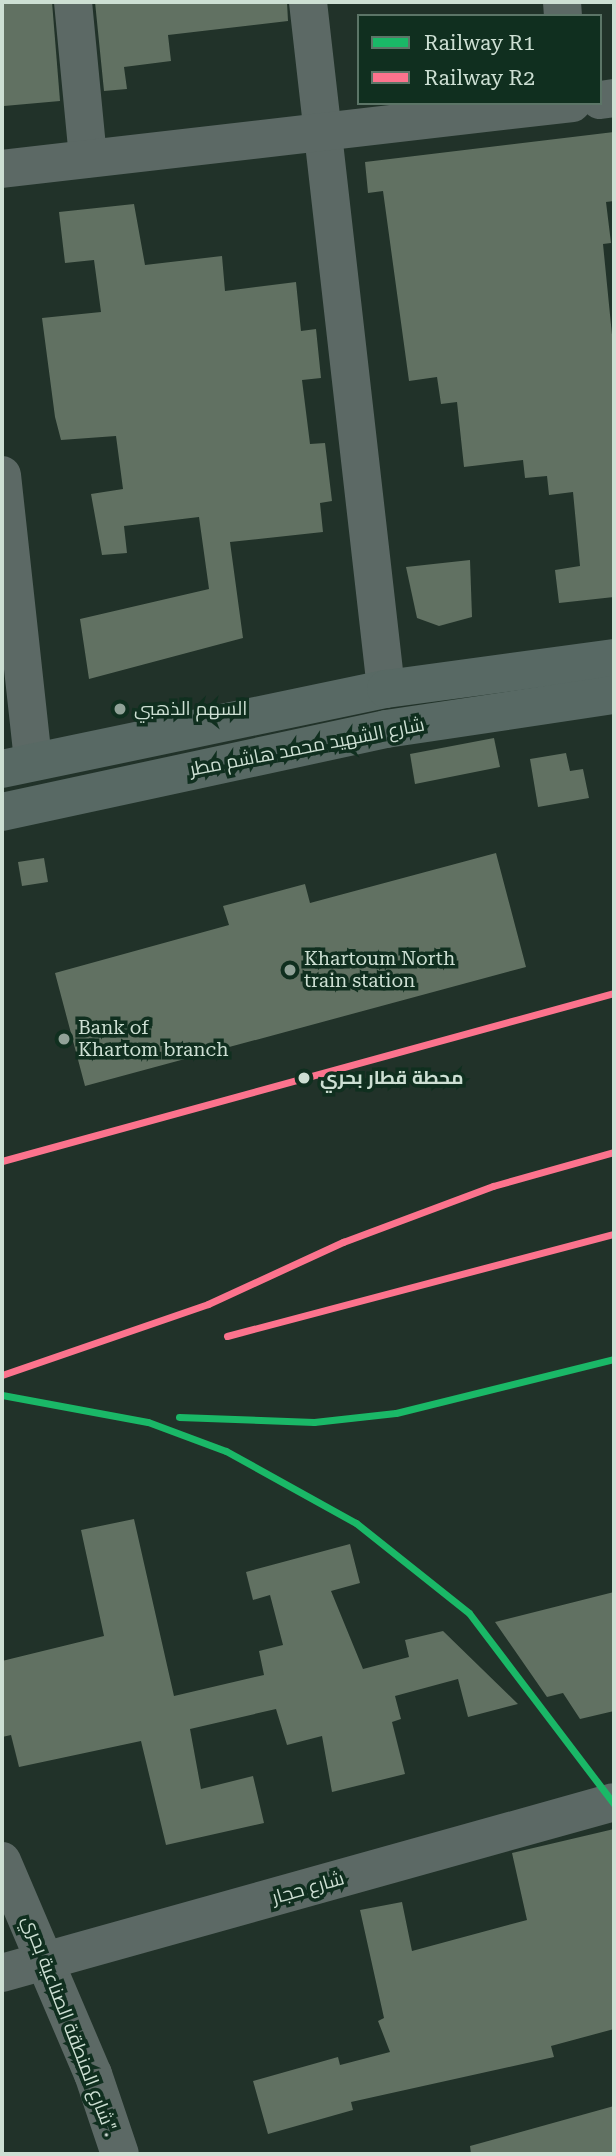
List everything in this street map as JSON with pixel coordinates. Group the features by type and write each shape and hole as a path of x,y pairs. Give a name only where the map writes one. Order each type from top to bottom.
{"main road":[{"name":"شارع الشهيد محمد هاشم مطر","path":"18,765 386,689 614,658"},
{"name":"شارع الشهيد محمد هاشم مطر","path":"2,812 387,729 614,695"}],"street":[{"path":"73,2 88,158"},
{"path":"308,2 386,689"},
{"path":"2,169 555,105"},
{"path":"2,475 18,765"},
{"name":"شارع حجار","path":"2,1973 614,1802"},
{"name":"شارع المنطقة الصناعية بحري\".","path":"2,1861 46,1961 120,2154"}],"building":[{"path":"2,2 52,2 60,101 4,106"},
{"path":"95,2 287,2 288,21 168,35 171,61 124,67 127,89 104,91"},
{"path":"614,132 614,201 606,202 611,243 603,244 614,355 614,597 559,603 555,570 580,566 573,492 549,495 547,476 525,478 523,460 464,467 457,402 441,404 437,377 409,381 383,191 368,193 365,162"},
{"path":"134,204 145,265 222,256 225,291 296,282 301,331 316,329 321,378 302,380 310,444 325,443 332,501 320,503 323,532 230,542 243,638 89,679 80,619 209,589 199,517 124,526 127,553 102,555 91,494 123,489 116,436 61,440 55,417 42,318 101,312 94,260 65,263 59,212"},
{"path":"470,560 472,617 439,626 417,618 406,567"},
{"path":"494,738 500,767 415,784 410,754"},
{"path":"566,753 570,771 583,769 589,798 538,807 530,759"},
{"name":"Khartoum North train station","path":"496,853 526,967 85,1086 55,973 229,925 223,906 305,884 310,903"},
{"path":"44,858 48,882 22,886 18,862"},
{"path":"134,1519 174,1696 264,1675 259,1651 283,1645 270,1595 253,1600 246,1572 350,1544 360,1583 331,1591 363,1669 409,1657 405,1640 443,1631 518,1704 468,1717 458,1679 395,1696 401,1719 392,1722 405,1774 332,1792 322,1736 287,1745 276,1709 190,1729 201,1789 253,1776 264,1823 166,1845 141,1741 19,1767 11,1735 2,1737 2,1661 104,1636 81,1530"},
{"path":"614,1592 614,1711 580,1719 563,1693 547,1697 495,1622"},
{"path":"614,1829 614,2029 551,2046 554,2057 351,2102 353,2110 268,2134 253,2081 338,2057 340,2065 390,2052 378,2021 384,2018 360,1910 402,1902 412,1951 527,1920 512,1853"},
{"path":"614,2106 614,2154 471,2154 470,2146"}],"rail line":[{"name":"R2","path":"2,1161 614,993"},
{"name":"R2","path":"2,1375 208,1304 343,1242 493,1186 614,1152"},
{"name":"R2","path":"227,1336 614,1234"},
{"name":"R1","path":"179,1417 314,1422 396,1413 614,1359"},
{"name":"R1","path":"2,1395 148,1422 226,1451 356,1523 469,1613 614,1804"}],"place":[{"name":"السهم الذهبي","path":"120,709"},
{"name":"Khartoum North train station","path":"290,970"},
{"name":"Bank of Khartom branch","path":"64,1039"},
{"name":"محطة قطار بحري","path":"304,1078"}]}
